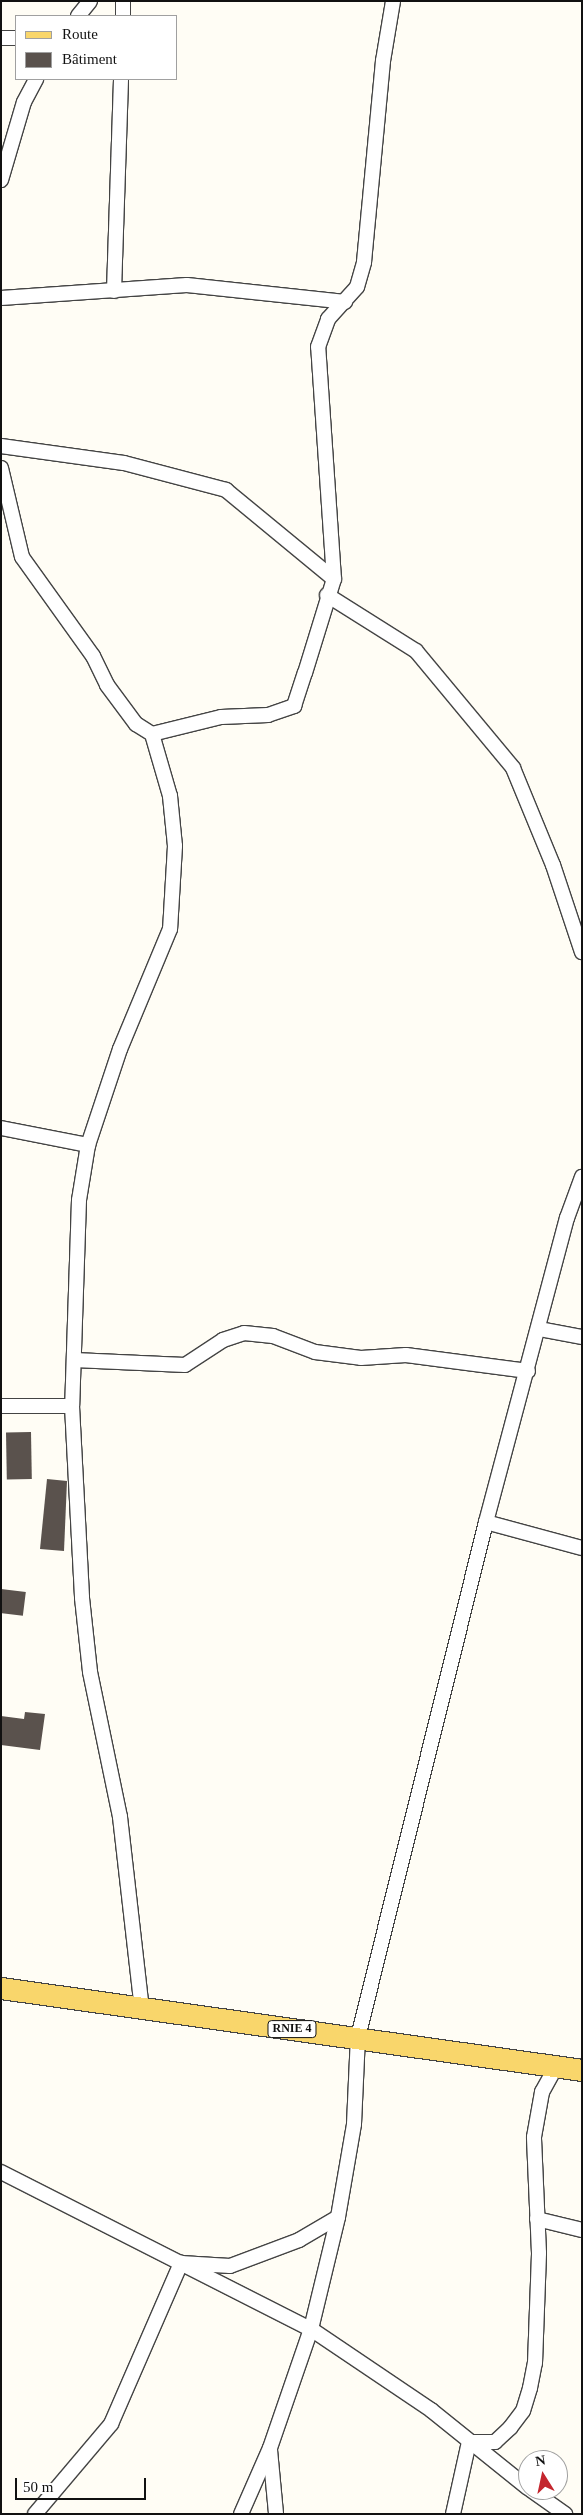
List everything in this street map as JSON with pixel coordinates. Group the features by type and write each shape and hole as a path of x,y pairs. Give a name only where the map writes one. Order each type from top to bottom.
{"main road":[{"name":"RNIE 4","path":"1,1988 582,2070"}],"street":[{"path":"79,15 90,1"},
{"path":"123,1 123,15"},
{"path":"152,734 221,717 268,714 294,706 327,595 334,579 318,347 328,319 346,302 357,287 364,262 383,61 393,1"},
{"path":"1,38 15,38"},
{"path":"1,180 24,102 35,80"},
{"path":"114,290 121,80"},
{"path":"1,298 186,286 346,302"},
{"path":"1,446 124,463 226,490 334,579"},
{"path":"1,468 22,557 93,656 107,685 136,724 152,734 170,796 175,846 170,928 120,1049 88,1145 79,1200 72,1406 82,1598 90,1672 120,1817 142,2009"},
{"path":"327,595 416,651 513,768 552,865 582,952"},
{"path":"1,1128 88,1145"},
{"path":"241,2514 270,2448 311,2329 338,2217 354,2124 358,2037 486,1522 528,1371 567,1218 582,1176"},
{"path":"539,1329 582,1337"},
{"path":"74,1360 185,1365 223,1340 244,1333 274,1336 324,1353 361,1358 406,1355 528,1371"},
{"path":"1,1406 72,1406"},
{"path":"486,1522 582,1548"},
{"path":"469,2442 495,2442 510,2428 523,2410 534,2363 537,2219 534,2137 542,2092 556,2067"},
{"path":"1,2172 311,2329 431,2410 518,2480"},
{"path":"181,2263 230,2266 299,2240 338,2217"},
{"path":"537,2219 582,2230"},
{"path":"35,2514 111,2424 181,2263"},
{"path":"453,2514 469,2442"},
{"path":"270,2448 276,2514"},
{"path":"545,2500 565,2514"}],"building":[{"path":"6,1432 31,1432 32,1479 7,1479"},
{"path":"47,1479 67,1481 64,1551 40,1549"},
{"path":"1,1589 26,1592 23,1616 1,1613"},
{"path":"25,1712 45,1714 40,1750 1,1745 1,1716 24,1719"}]}
